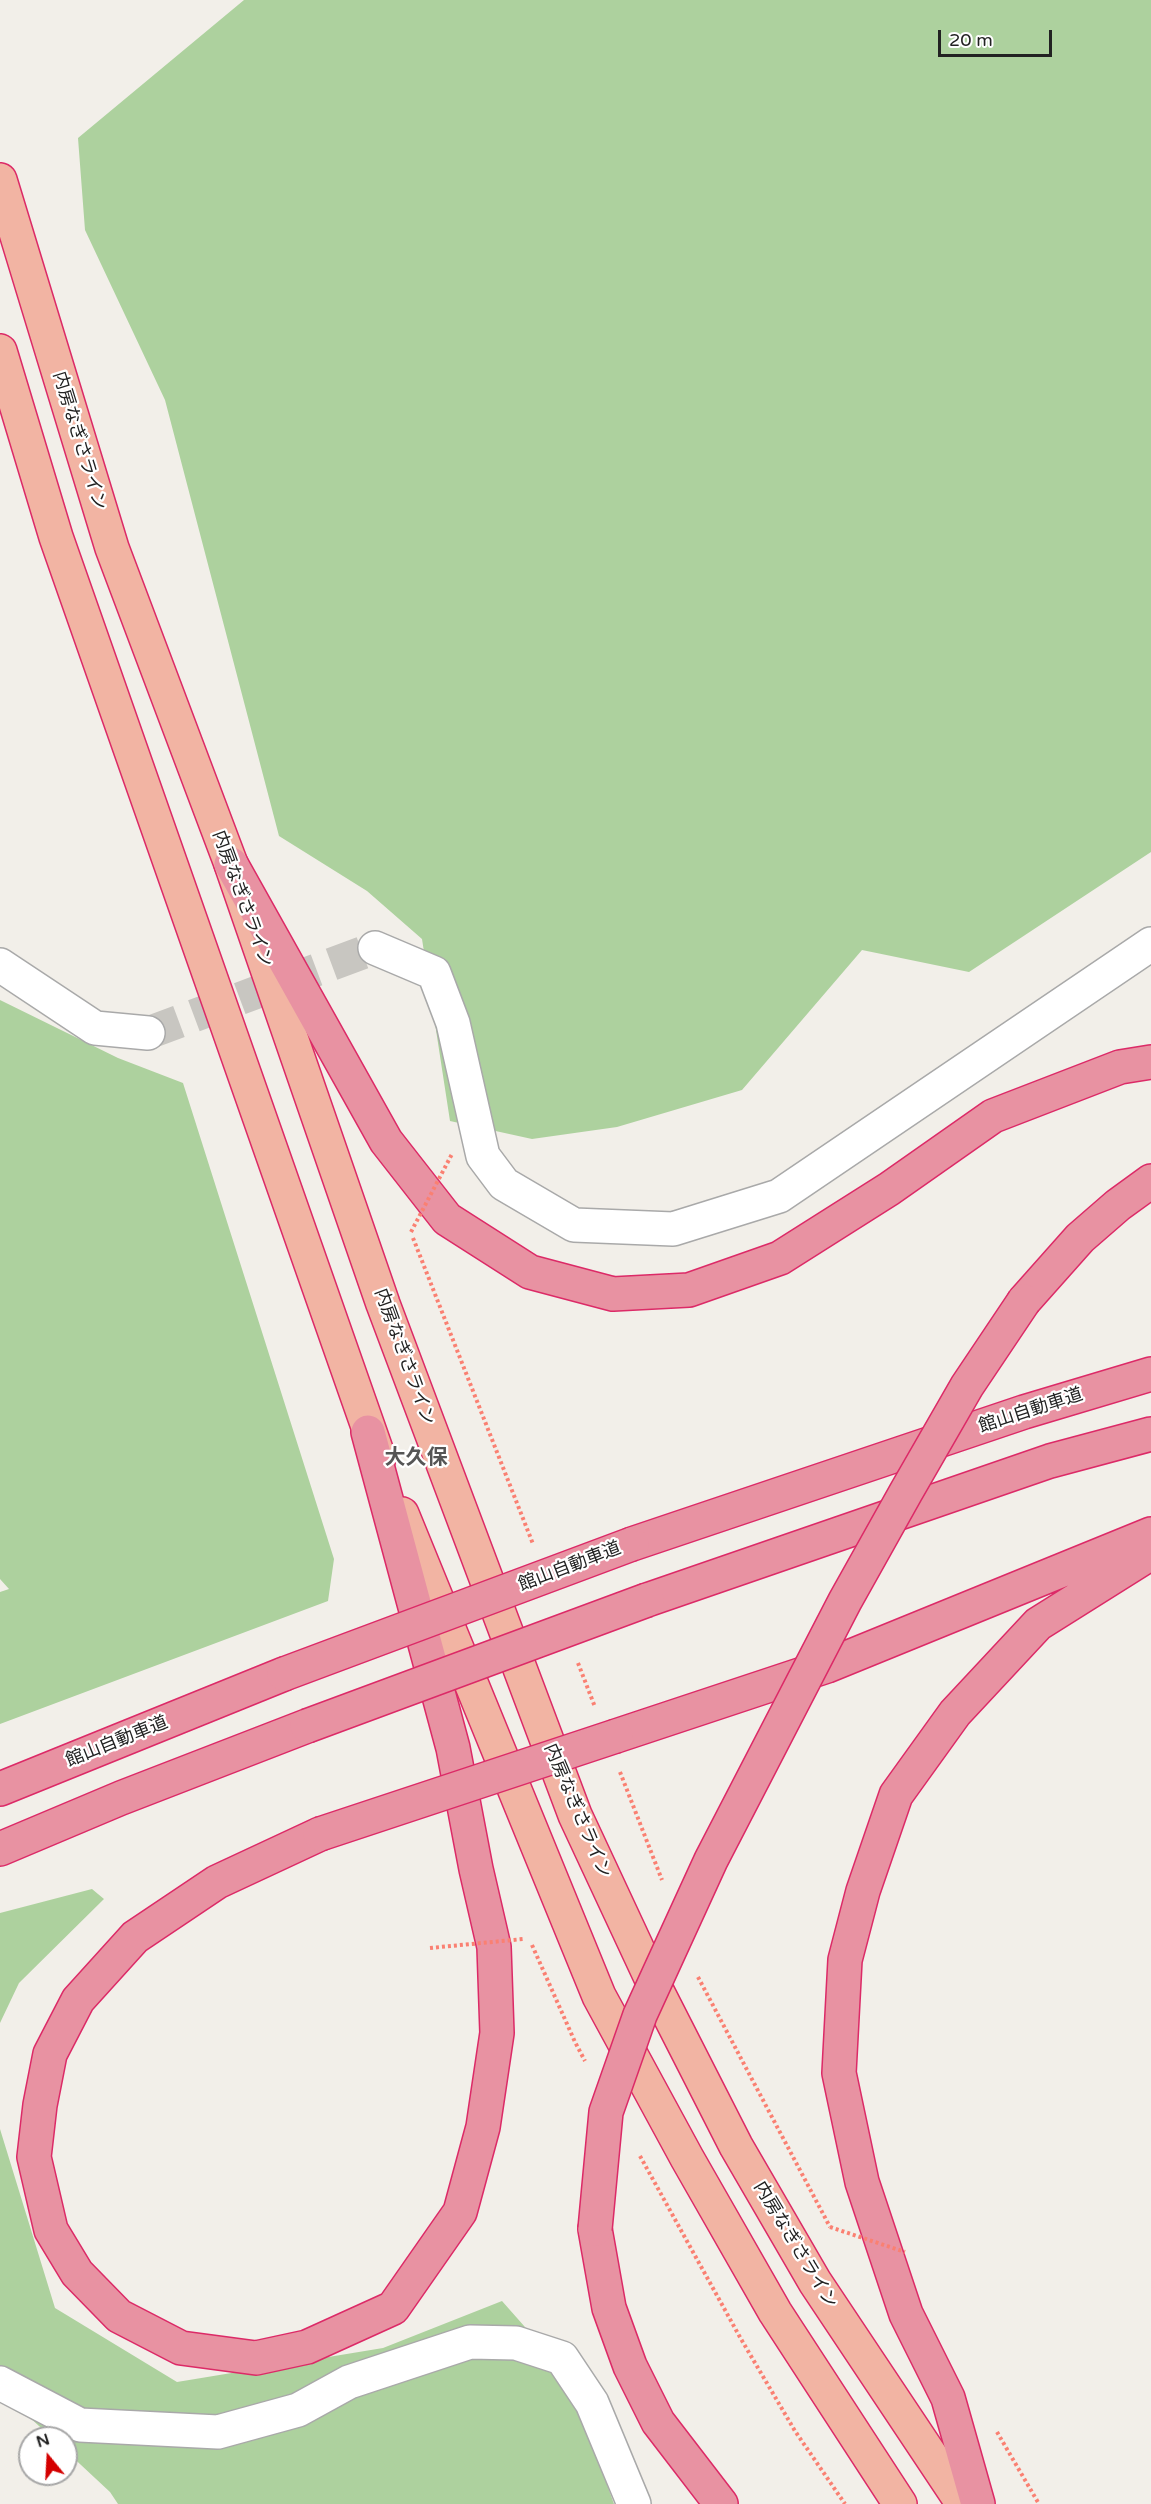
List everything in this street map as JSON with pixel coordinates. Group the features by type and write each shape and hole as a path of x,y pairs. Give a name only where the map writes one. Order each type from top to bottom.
{"highway":[{"name":"内房なぎさライン","path":"0,180 112,548 231,864 383,1304 575,1815 657,1994 736,2146 815,2282 963,2504"},
{"path":"0,351 56,537 368,1432 599,1996 687,2158 775,2312 900,2504"},
{"path":"231,864 386,1141 447,1219 530,1272 613,1294 689,1290 780,1258 889,1189 993,1116 1120,1067 1151,1062"},
{"path":"721,2504 658,2422 630,2366 609,2308 595,2229 606,2112 640,2014 711,1860 845,1601 967,1386 1024,1301 1080,1238 1118,1205 1151,1181"},
{"name":"館山自動車道","path":"0,1789 284,1674 632,1544 1024,1413 1151,1374"},
{"path":"368,1432 453,1748 476,1869 494,1947 497,2034 483,2127 460,2212 393,2308 307,2347 256,2358 181,2348 120,2316 77,2273 51,2230 34,2157 40,2105 50,2054 78,2000 135,1937 217,1882 320,1834 616,1736 827,1666 1151,1534"},
{"path":"0,1849 121,1798 307,1726 647,1600 1050,1461 1151,1434"},
{"path":"978,2504 948,2398 906,2314 862,2182 839,2073 845,1960 863,1891 897,1795 955,1713 1038,1624 1151,1553"}],"street":[{"path":"375,948 434,973 453,1023 483,1156 504,1184 574,1225 674,1229 779,1196 1151,944"},
{"path":"0,965 95,1028 148,1033"},
{"path":"0,2383 80,2425 218,2432 297,2410 348,2382 471,2342 516,2343 562,2358 592,2403 634,2504"}],"path":[{"path":"411,1232 452,1154"},
{"path":"430,1948 523,1939 532,1945 586,2062"},
{"path":"636,2149 795,2431 845,2504"},
{"path":"830,2227 905,2252"}],"green space":[{"path":"244,0 1151,0 1151,852 969,972 862,950 742,1090 617,1127 532,1139 450,1121 422,939 367,891 279,836 165,400 85,230 78,138"},
{"path":"0,1000 118,1058 183,1083 334,1559 328,1601 0,1724 0,1592 9,1589 0,1579"},
{"path":"92,1889 104,1899 19,1983 0,2023 0,1913"},
{"path":"0,2129 55,2308 177,2382 383,2348 502,2301 555,2361 594,2448 614,2504 118,2504 110,2492 78,2462 78,2426 39,2426 0,2390"}],"tunnel":[{"path":"148,1033 375,948"}],"district":[{"name":"大久保","path":"416,1458"}]}
